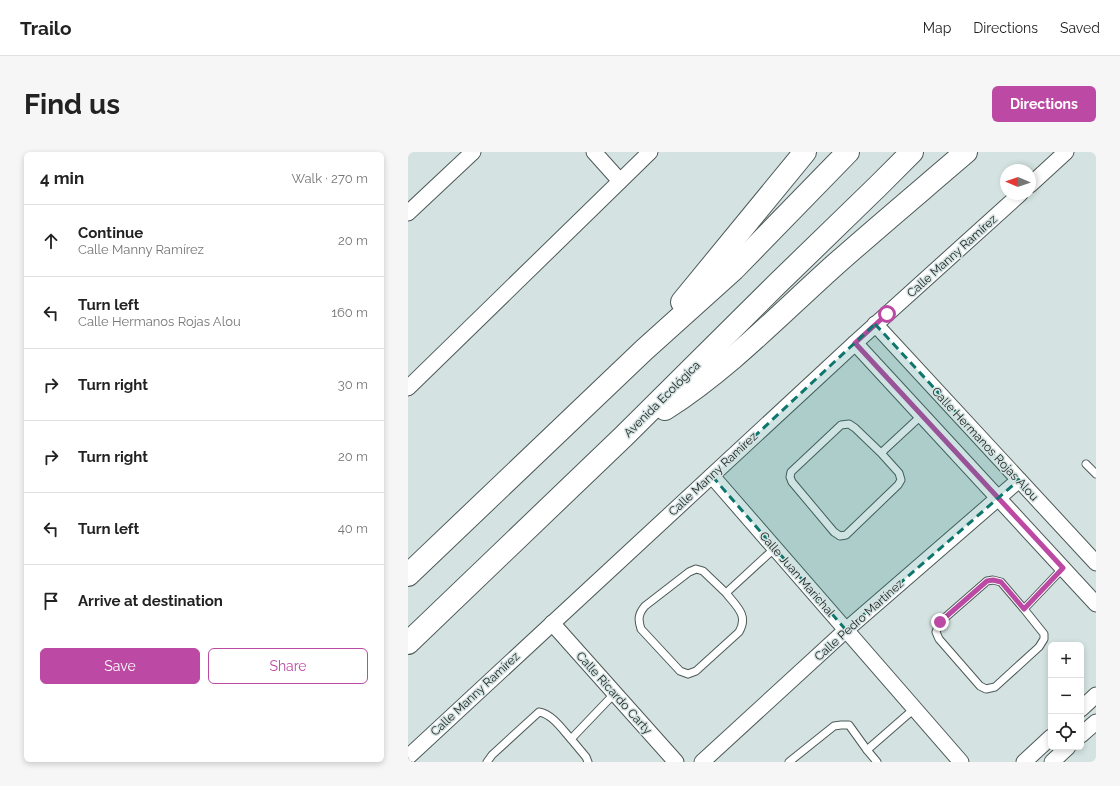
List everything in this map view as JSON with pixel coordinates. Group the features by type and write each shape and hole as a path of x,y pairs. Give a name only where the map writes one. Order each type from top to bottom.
{"main road":[{"path":"644,350 708,269 805,152"},
{"path":"408,575 644,350 734,269 848,152"},
{"name":"Avenida Ecológica","path":"408,643 624,436 912,152"},
{"path":"624,436 686,396 723,367 837,263 966,152"}],"street":[{"path":"408,212 473,152"},
{"path":"594,152 620,181"},
{"path":"411,379 650,152"},
{"path":"1036,180 1066,152"},
{"name":"Calle Manny Ramírez","path":"408,757 875,324 1013,200"},
{"name":"Calle Hermanos Rojas Alou","path":"875,324 1096,563"},
{"path":"855,343 1096,604"},
{"name":"Calle Juan Marichal","path":"712,476 961,762"},
{"name":"Calle Pedro Martínez","path":"702,762 846,630 1019,480"},
{"name":"Calle Ricardo Carty","path":"552,624 676,762"},
{"path":"1084,706 1096,695"},
{"path":"1084,733 1096,722"},
{"path":"1024,762 1048,740"},
{"path":"1052,762 1065,750"}],"lane":[{"path":"881,453 922,415"},
{"path":"841,424 850,424 881,453 899,473 901,480 898,485 846,535 840,536 834,532 792,482 790,477 792,472 841,424"},
{"path":"1086,464 1096,474"},
{"path":"726,593 775,548"},
{"path":"1024,609 1063,568"},
{"path":"696,569 703,571 726,593 742,613 744,620 742,626 739,632 696,671 688,674 680,671 641,629 638,620 640,612 645,606 689,572 696,569"},
{"path":"993,580 1001,582 1024,609 1044,634 1044,640 995,687 986,689 980,686 939,638 936,632 940,622 987,581 993,580"},
{"path":"571,739 615,693"},
{"path":"867,750 914,708"},
{"path":"487,762 492,755 539,712 550,716 586,757 588,762"},
{"path":"789,762 834,726 841,725 849,726 877,762"}],"highlighted area":[{"path":"875,324 1019,480 846,630 712,476"}],"route":[{"path":"887,314 855,343 1063,568 1024,609 1001,582 993,580 987,581 940,622"}]}
